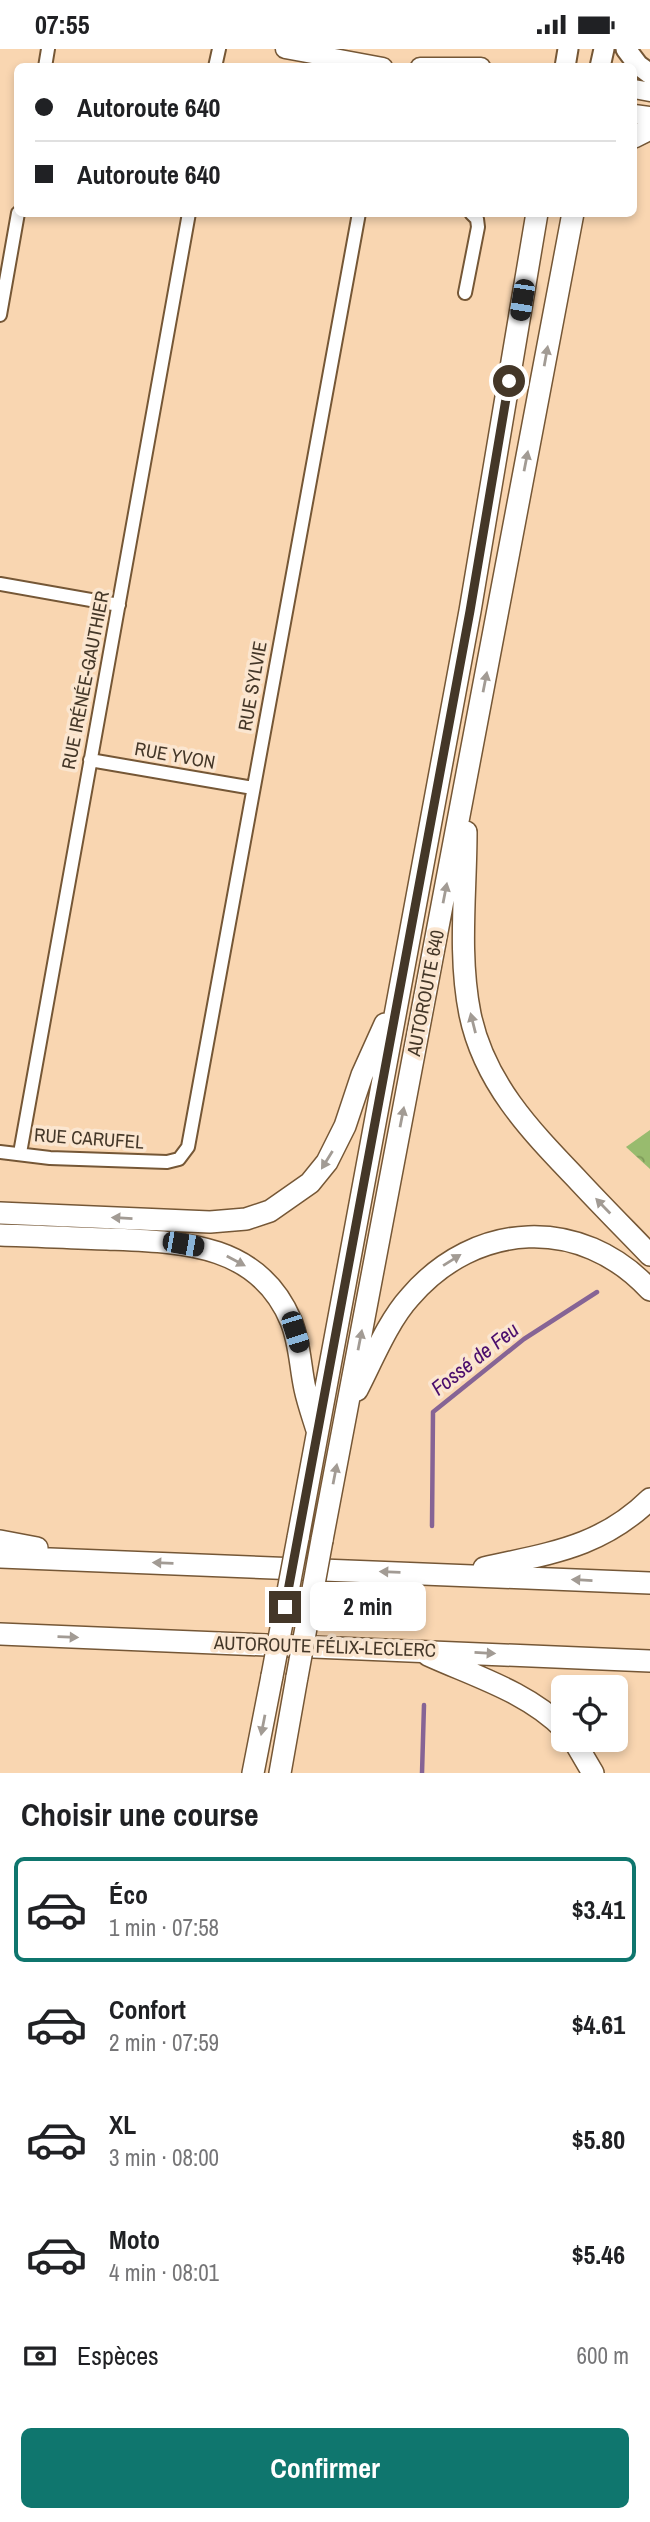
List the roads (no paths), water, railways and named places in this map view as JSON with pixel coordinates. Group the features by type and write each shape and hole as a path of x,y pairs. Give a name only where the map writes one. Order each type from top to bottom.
{"highway":[{"name":"AUTOROUTE 640","path":"253,1773 470,611 536,217"},
{"name":"AUTOROUTE 640","path":"280,1773 572,217"},
{"path":"467,779 465,969 470,1014 484,1058 498,1087 526,1126 650,1255"},
{"path":"0,1213 210,1222 246,1219 280,1206 310,1183 333,1151 345,1126 362,1075 400,990"},
{"path":"0,1235 183,1244 215,1251 249,1268 277,1296 290,1320 299,1346 305,1388 318,1433"},
{"path":"347,1407 408,1298 436,1271 478,1246 504,1239 532,1237 574,1243 600,1252 620,1263 650,1290"},
{"path":"458,1574 584,1543 619,1526 650,1499"},
{"path":"0,1541 105,1560"},
{"path":"0,1557 650,1583"},
{"name":"AUTOROUTE FÉLIX-LECLERC","path":"0,1634 650,1661"},
{"path":"416,1650 524,1699 551,1717"},
{"path":"581,1752 593,1773"}],"street":[{"path":"285,49 361,63"},
{"path":"0,315 18,217"},
{"name":"RUE IRÉNÉE-GAUTHIER","path":"20,1153 188,217"},
{"name":"RUE SYLVIE","path":"176,1161 186,1153 190,1143 358,217"},
{"path":"465,293 478,227 474,217"},
{"path":"0,583 119,605"},
{"name":"RUE YVON","path":"90,760 253,788"},
{"name":"RUE CARUFEL","path":"0,1152 50,1157 176,1161"}],"waterway":[{"name":"Fossé de Feu","path":"432,1526 433,1412 524,1339 597,1292"},
{"name":"Fossé de Feu","path":"422,1773 424,1705"}]}
